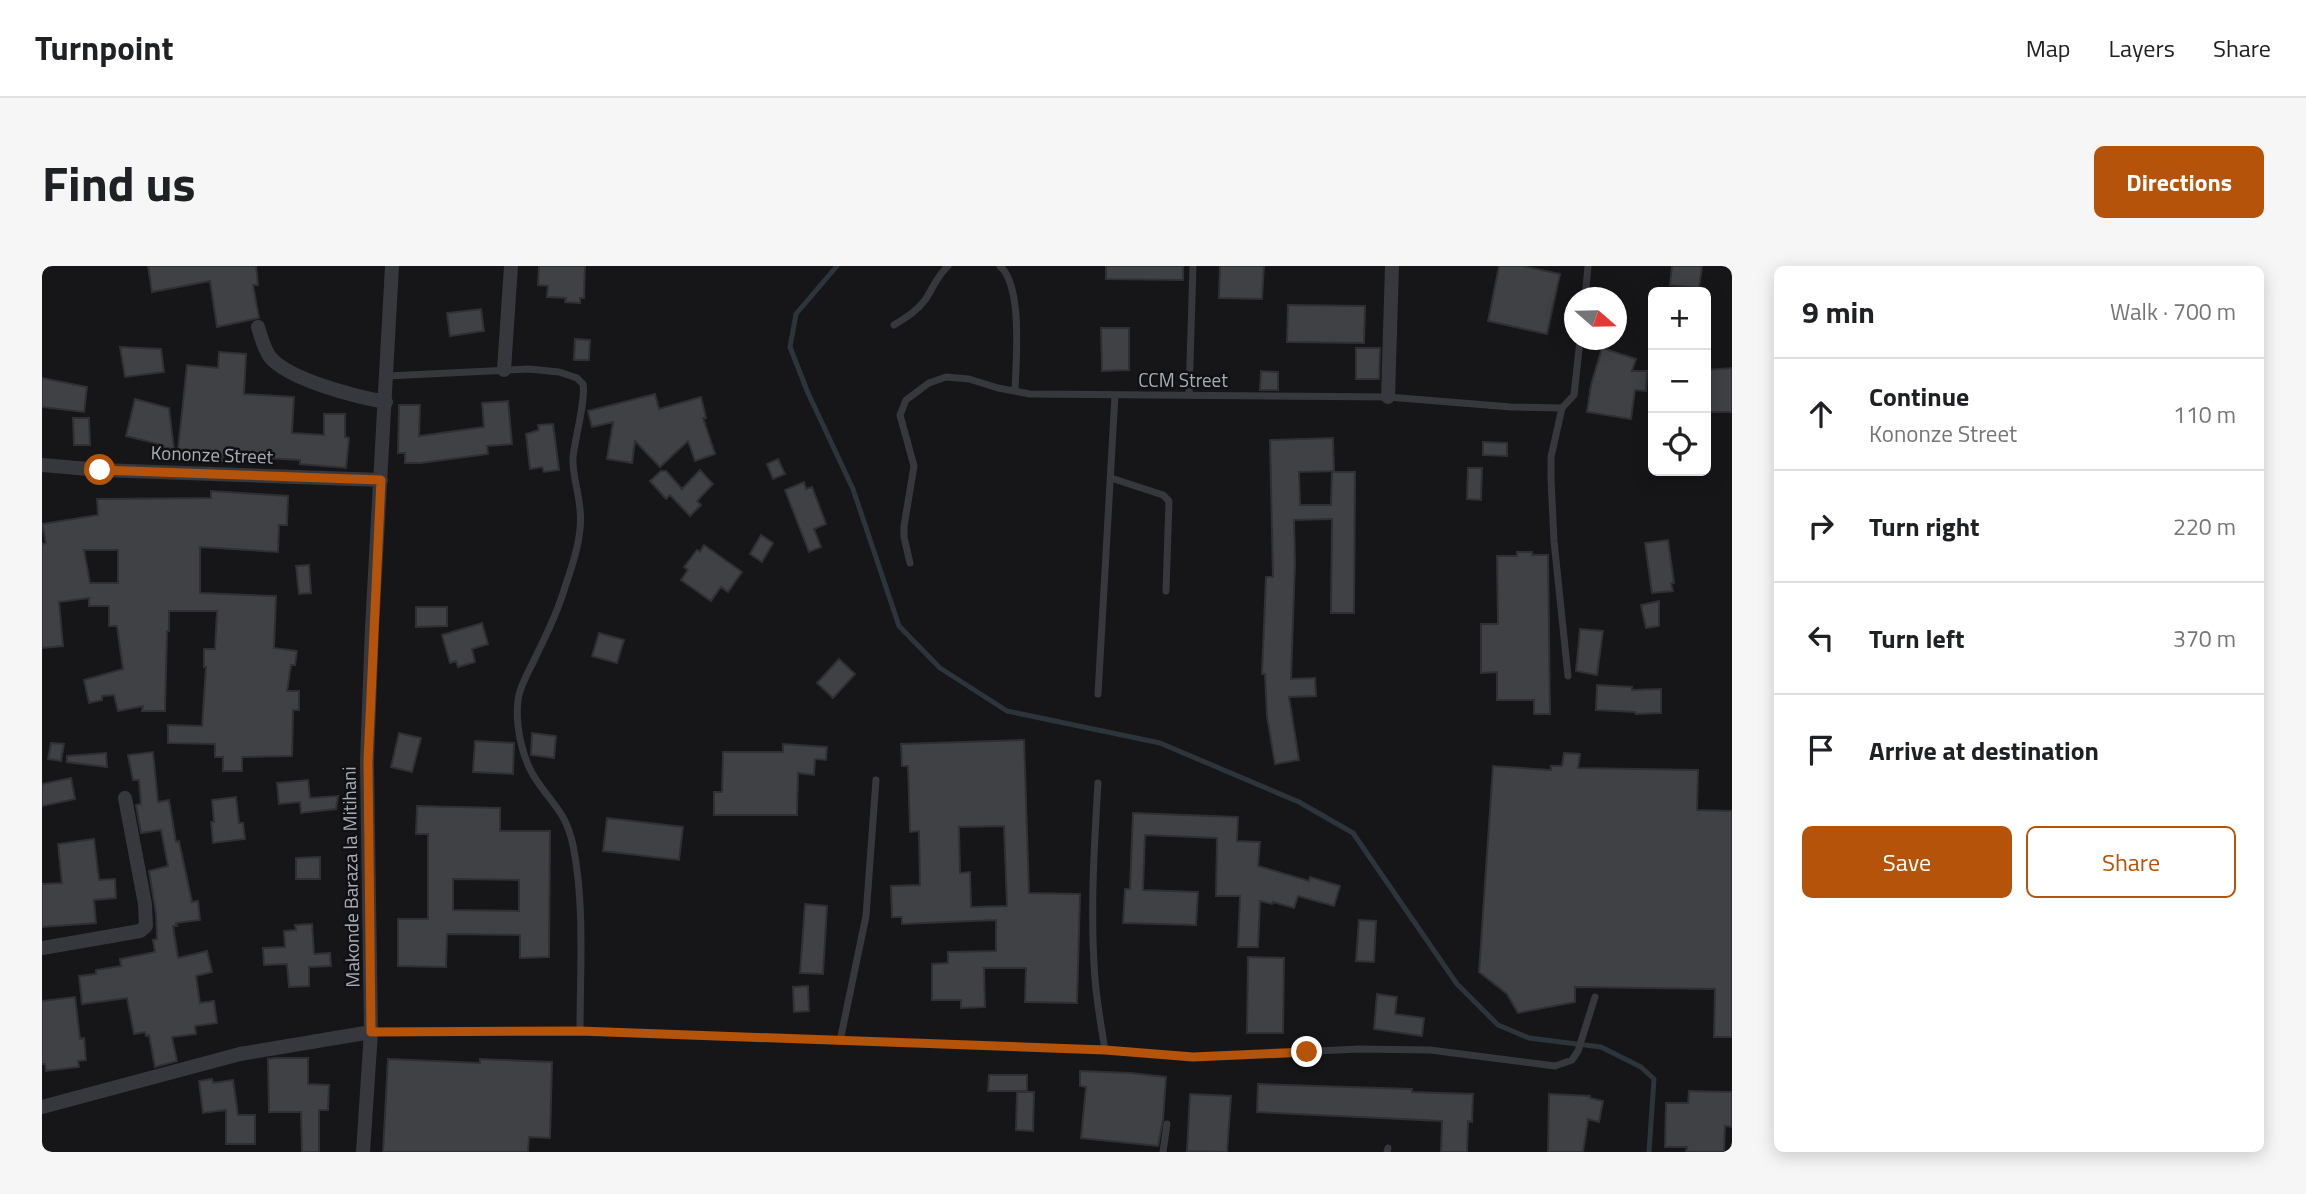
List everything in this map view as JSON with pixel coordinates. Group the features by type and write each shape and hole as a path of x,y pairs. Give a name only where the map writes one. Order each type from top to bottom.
{"street":[{"name":"Makonde Baraza la Mitihani","path":"363,1152 371,1032 368,761 392,266"},
{"path":"504,370 511,266"},
{"path":"1388,397 1392,266"},
{"path":"258,327 271,358 283,368 335,390 386,402"},
{"name":"Kononze Street","path":"42,465 100,470 381,480"},
{"path":"42,948 140,931 146,926 145,904 125,798"},
{"path":"42,1107 240,1054 371,1032"}],"lane":[{"path":"894,325 915,311 948,266"},
{"path":"1000,266 1011,281 1014,303 1015,391"},
{"path":"1189,394 1193,266"},
{"path":"1586,287 1588,266"},
{"path":"1567,677 1555,554 1551,457 1562,408 1574,396 1579,350"},
{"path":"387,376 504,370 559,372 577,378 583,384 573,460 580,525 565,587 552,623 521,687 517,714 526,762 537,782 556,803 573,847 579,916 580,1031"},
{"name":"CCM Street","path":"910,563 904,526 914,466 902,426 901,407 929,383 946,377 969,379 1030,394 1388,397 1511,407 1562,408"},
{"path":"1098,694 1115,394"},
{"path":"1111,478 1163,495 1168,501 1166,591"},
{"path":"840,1041 866,916 876,780"},
{"path":"1098,783 1093,904 1095,980 1105,1050"},
{"path":"371,1032 580,1031 1105,1050 1193,1057 1359,1049 1430,1050 1555,1066 1572,1060 1578,1051 1595,997"},
{"path":"1163,1152 1167,1124"}],"building":[{"path":"148,266 256,266 258,285 253,285 259,318 217,327 210,281 152,292"},
{"path":"539,266 585,266 584,298 580,298 580,303 565,302 566,298 547,297 548,286 538,285"},
{"path":"1106,266 1183,266 1183,280 1106,279"},
{"path":"1220,266 1264,266 1262,299 1219,298"},
{"path":"1499,266 1522,266 1560,274 1547,334 1488,321"},
{"path":"1672,266 1702,266 1699,287 1670,285"},
{"path":"1288,305 1365,306 1364,343 1287,342"},
{"path":"481,309 484,331 450,336 447,313"},
{"path":"1101,328 1129,328 1129,370 1102,371"},
{"path":"575,339 590,340 589,360 574,360"},
{"path":"120,347 161,349 164,372 125,377"},
{"path":"1356,348 1380,348 1379,379 1356,379"},
{"path":"1601,350 1636,359 1632,371 1647,371 1646,391 1635,390 1631,419 1587,412 1591,385"},
{"path":"219,352 246,354 244,394 294,397 292,433 324,435 324,414 345,414 345,437 349,438 346,468 300,464 300,460 223,456 222,461 198,457 199,451 178,449 187,365 218,368"},
{"path":"1732,368 1732,412 1711,412 1711,370"},
{"path":"1261,371 1278,372 1278,390 1260,390"},
{"path":"42,378 87,387 84,412 42,407"},
{"path":"655,394 659,409 701,397 706,418 703,418 715,454 695,461 688,441 660,467 635,441 632,463 607,459 613,422 592,427 588,411"},
{"path":"135,399 169,408 174,449 126,436"},
{"path":"508,401 512,444 487,446 488,454 421,463 405,463 405,453 398,453 399,405 420,405 419,436 484,427 482,403"},
{"path":"73,418 89,418 90,445 74,445"},
{"path":"553,424 559,470 544,472 542,467 530,469 526,434 539,430 538,425"},
{"path":"1333,438 1334,471 1299,472 1300,505 1331,505 1332,472 1355,472 1354,613 1331,613 1332,519 1294,520 1291,679 1315,678 1316,696 1289,697 1299,760 1275,764 1267,716 1265,674 1262,674 1266,577 1273,577 1270,440"},
{"path":"1483,442 1507,443 1507,456 1483,455"},
{"path":"778,459 785,474 773,479 767,464"},
{"path":"1468,468 1482,468 1481,500 1467,499"},
{"path":"700,470 713,484 697,501 701,505 690,516 670,495 666,499 650,481 661,471 666,471 682,489"},
{"path":"804,482 806,489 812,487 826,524 814,529 821,547 809,552 785,490"},
{"path":"211,491 288,496 287,525 279,525 278,552 200,547 200,593 276,596 274,648 297,651 295,665 291,665 287,691 299,691 299,710 293,710 292,756 242,757 242,771 223,771 223,757 215,757 215,744 168,743 168,725 202,726 206,667 204,649 215,649 217,611 169,611 165,711 142,711 143,706 118,711 114,695 102,696 102,700 89,703 84,680 123,669 117,626 109,626 109,606 89,606 89,598 59,602 63,646 42,648 42,544 46,543 42,524 98,515 97,499 211,498","holes":["84,550 118,550 118,583 90,583"]},
{"path":"761,535 773,543 762,562 750,554"},
{"path":"1668,540 1673,591 1652,593 1645,543"},
{"path":"704,545 742,572 728,592 721,587 711,601 681,580 688,570 684,567"},
{"path":"1517,552 1548,555 1550,714 1534,714 1534,700 1497,700 1497,672 1481,673 1481,624 1498,624 1497,556 1517,556"},
{"path":"309,565 311,593 299,594 296,566"},
{"path":"1659,601 1659,626 1646,628 1641,605"},
{"path":"416,607 447,607 447,626 416,627"},
{"path":"482,623 488,644 472,649 475,662 458,667 456,661 450,663 442,635"},
{"path":"1580,629 1603,631 1597,675 1576,671"},
{"path":"599,633 624,640 617,663 592,656"},
{"path":"839,659 855,674 833,698 817,683"},
{"path":"1597,685 1632,687 1632,690 1661,689 1661,713 1636,714 1596,710"},
{"path":"399,733 421,738 412,772 391,767"},
{"path":"532,733 556,736 554,758 531,755"},
{"path":"1024,740 1029,893 1080,894 1077,1003 1025,1002 1026,968 984,968 985,1007 961,1008 961,1000 932,1000 932,964 948,963 948,952 996,951 996,920 902,924 902,917 892,917 891,886 920,885 919,831 910,832 908,766 902,766 901,744","holes":["1004,826 1007,906 971,907 970,872 960,873 959,827"]},
{"path":"475,741 514,743 513,774 473,772"},
{"path":"51,743 64,744 61,761 48,759"},
{"path":"783,744 827,747 826,760 815,759 814,775 798,773 797,815 714,815 714,792 722,792 723,752 783,752"},
{"path":"153,752 158,802 169,800 176,842 179,841 192,902 198,901 200,920 176,923 177,926 173,926 178,958 207,951 212,972 196,976 200,1003 214,1001 217,1023 195,1026 196,1034 172,1037 177,1061 155,1067 149,1035 146,1036 145,1032 134,1034 127,998 82,1004 79,976 121,966 120,959 155,952 153,940 157,939 156,914 149,871 168,866 161,830 141,833 136,805 141,804 139,780 133,780 128,755"},
{"path":"106,753 107,767 67,762 67,756"},
{"path":"1564,753 1580,754 1578,768 1698,770 1697,810 1732,811 1732,1037 1714,1037 1715,989 1575,987 1575,1002 1518,1013 1507,994 1479,972 1493,766 1551,770 1551,766 1562,766"},
{"path":"71,778 75,799 42,806 42,784"},
{"path":"308,780 310,798 338,796 336,809 301,813 300,802 279,804 277,783"},
{"path":"236,797 239,823 243,823 245,839 213,843 212,800"},
{"path":"417,806 500,808 500,831 550,831 549,957 520,958 520,935 447,934 446,967 398,966 398,919 428,919 428,834 416,834","holes":["453,879 519,880 519,911 453,910"]},
{"path":"1133,813 1238,817 1237,841 1260,842 1258,866 1309,881 1310,877 1340,886 1334,906 1298,896 1294,908 1260,901 1258,947 1238,947 1240,896 1216,896 1217,838 1145,835 1143,890 1198,892 1196,925 1123,923 1125,889 1130,889"},
{"path":"607,818 683,827 679,860 603,851"},
{"path":"94,839 99,880 115,879 116,898 94,900 96,923 42,927 42,884 62,883 58,844"},
{"path":"320,857 320,879 296,879 296,858"},
{"path":"805,904 827,906 823,974 800,973"},
{"path":"1359,920 1376,921 1374,962 1356,961"},
{"path":"312,924 314,954 330,953 331,966 309,967 309,986 289,987 287,964 264,965 263,948 285,947 284,931 296,930 295,925"},
{"path":"1248,957 1284,958 1283,1033 1247,1033"},
{"path":"808,986 809,1011 794,1012 793,987"},
{"path":"1377,994 1397,997 1395,1014 1424,1018 1422,1036 1374,1029"},
{"path":"75,997 80,1039 84,1038 86,1060 78,1061 79,1067 46,1071 45,1064 42,1064 42,1001"},
{"path":"308,1058 308,1084 329,1085 328,1110 319,1110 319,1152 302,1152 301,1112 269,1112 268,1059"},
{"path":"388,1059 480,1063 480,1059 552,1062 550,1138 529,1137 528,1152 383,1152"},
{"path":"1080,1071 1166,1077 1158,1146 1081,1138 1086,1087 1080,1086"},
{"path":"989,1075 1027,1075 1027,1091 988,1091"},
{"path":"212,1079 213,1083 233,1080 238,1115 255,1115 255,1144 226,1144 226,1110 203,1113 199,1081"},
{"path":"1258,1084 1412,1089 1412,1092 1473,1094 1472,1122 1468,1121 1467,1152 1441,1152 1442,1121 1257,1112"},
{"path":"1689,1091 1732,1092 1732,1127 1725,1126 1724,1152 1686,1152 1687,1147 1665,1147 1666,1103 1688,1103"},
{"path":"1017,1092 1034,1092 1033,1131 1016,1130"},
{"path":"1190,1094 1231,1096 1227,1152 1187,1151"},
{"path":"1549,1094 1590,1096 1603,1101 1599,1122 1588,1119 1583,1152 1548,1152"}],"waterway":[{"path":"837,266 796,314 790,347 808,393 853,489 899,626 940,668 1007,711 1160,743 1299,802 1353,833 1457,984 1498,1025 1529,1038 1601,1047 1641,1067 1654,1079 1649,1152"}],"route":[{"path":"100,470 381,480 372,628 368,761 371,1032 580,1031 1105,1050 1193,1057 1307,1052"}]}
